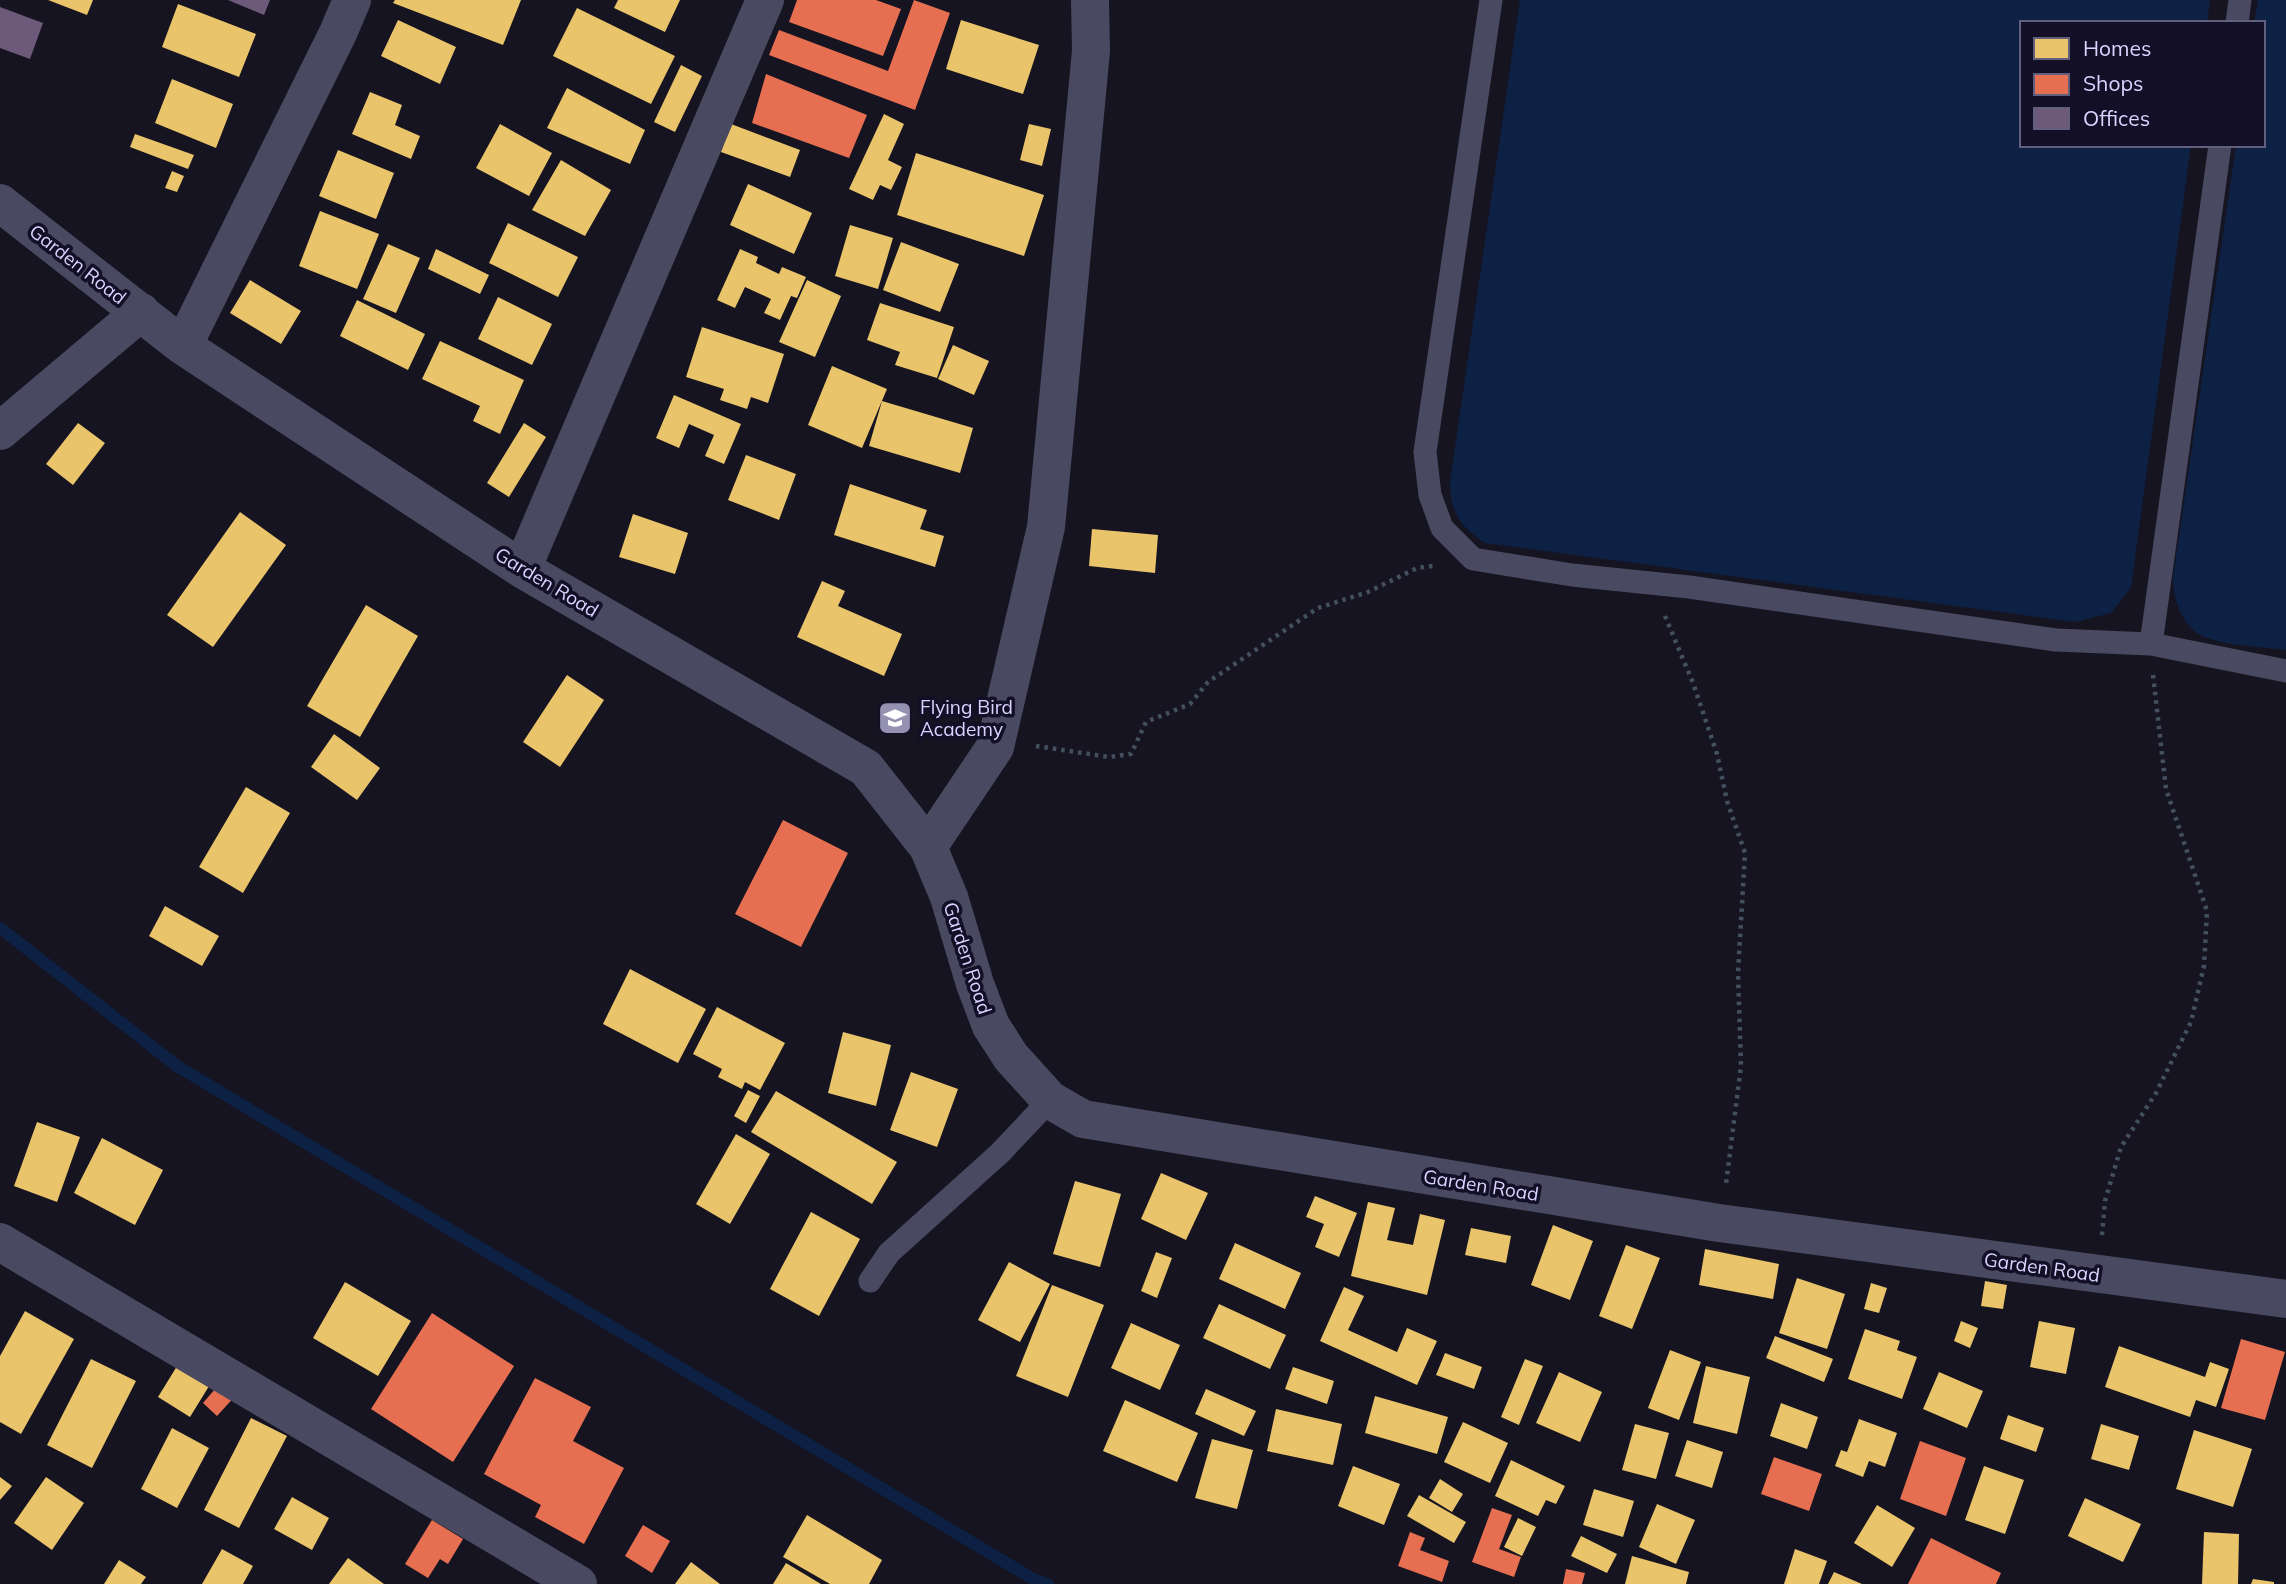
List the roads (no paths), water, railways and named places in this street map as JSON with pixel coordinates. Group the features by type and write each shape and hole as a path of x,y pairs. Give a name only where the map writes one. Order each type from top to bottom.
{"street":[{"path":"183,346 352,0"},
{"path":"522,569 765,0"},
{"path":"928,847 995,747 1046,527 1091,51 1090,0"},
{"name":"Garden Road","path":"0,203 183,346 522,569 866,768 928,847 949,897 975,984 991,1026 1012,1057 1050,1100 1083,1119 1719,1223 2286,1298"},
{"path":"0,431 141,312"},
{"path":"0,1242 578,1584"}],"lane":[{"path":"1491,0 1425,452 1430,495 1442,528 1473,559 1572,575 1649,583 2056,640 2151,644 2286,671"},
{"path":"2237,21 2240,0"},
{"path":"2151,644 2220,147"},
{"path":"870,1281 888,1253 1000,1153 1050,1100"}],"water":[{"path":"1520,0 2210,0 2207,21 2020,21 2020,147 2191,147 2131,588 2111,613 2075,622 1485,543 1458,518 1450,493"},
{"path":"2258,0 2286,0 2286,650 2227,643 2210,639 2193,630 2178,606 2173,578 2236,147 2265,147 2265,21 2254,21"}],"waterway":[{"path":"0,928 177,1066 1033,1579 1048,1584"}],"place":[{"name":"Flying Bird Academy","path":"895,718"}]}
